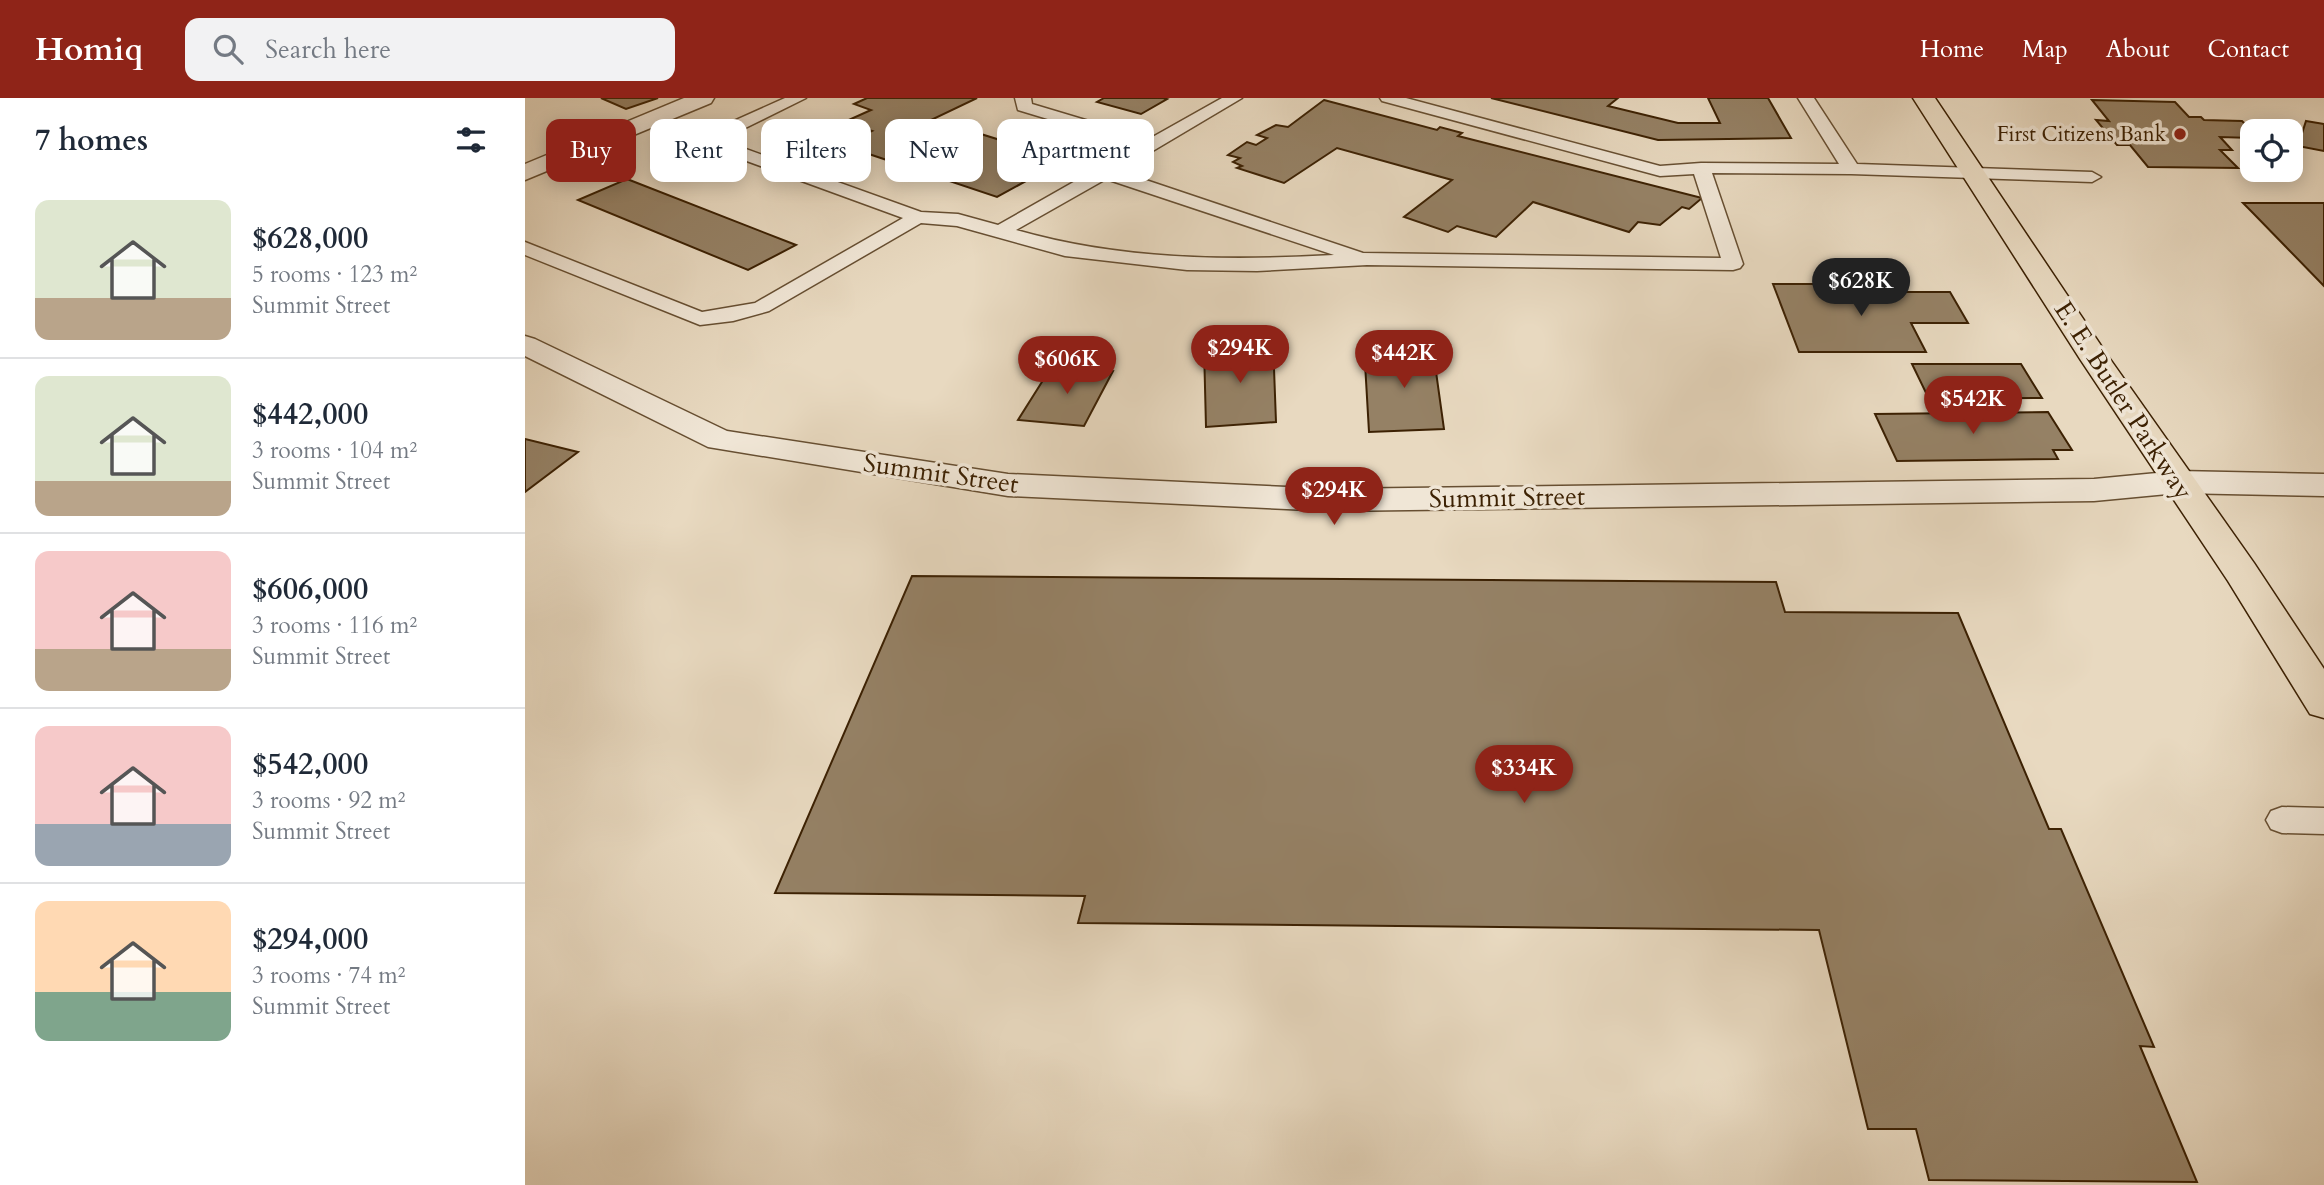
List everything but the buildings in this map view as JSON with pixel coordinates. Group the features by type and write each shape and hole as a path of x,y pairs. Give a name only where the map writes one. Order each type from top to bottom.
{"highway":[{"name":"E. E. Butler Parkway","path":"1924,98 1979,175 2096,360 2156,445 2324,703"}],"street":[{"path":"525,173 703,98"},
{"name":"Summit Street","path":"525,345 719,440 1007,485 1331,500 2094,490 2178,482 2324,485"}],"lane":[{"path":"798,98 706,140 918,217 958,220 1066,250 1187,264 1257,265 1367,259 1733,264 1701,168"},
{"path":"1024,98 1024,107 1064,119"},
{"path":"1154,143 1234,98"},
{"path":"1388,98 1660,171 1701,168 1735,155 1803,155 1846,169 2092,177"},
{"path":"1807,98 1846,169"},
{"path":"1701,168 1754,186 1829,185 1846,169"},
{"path":"998,233 1091,182"},
{"path":"1134,182 1367,259"},
{"path":"525,248 700,319 733,315 762,307 918,217"},
{"path":"2282,820 2324,821"}],"place":[{"name":"First Citizens Bank","path":"2180,134"}]}
